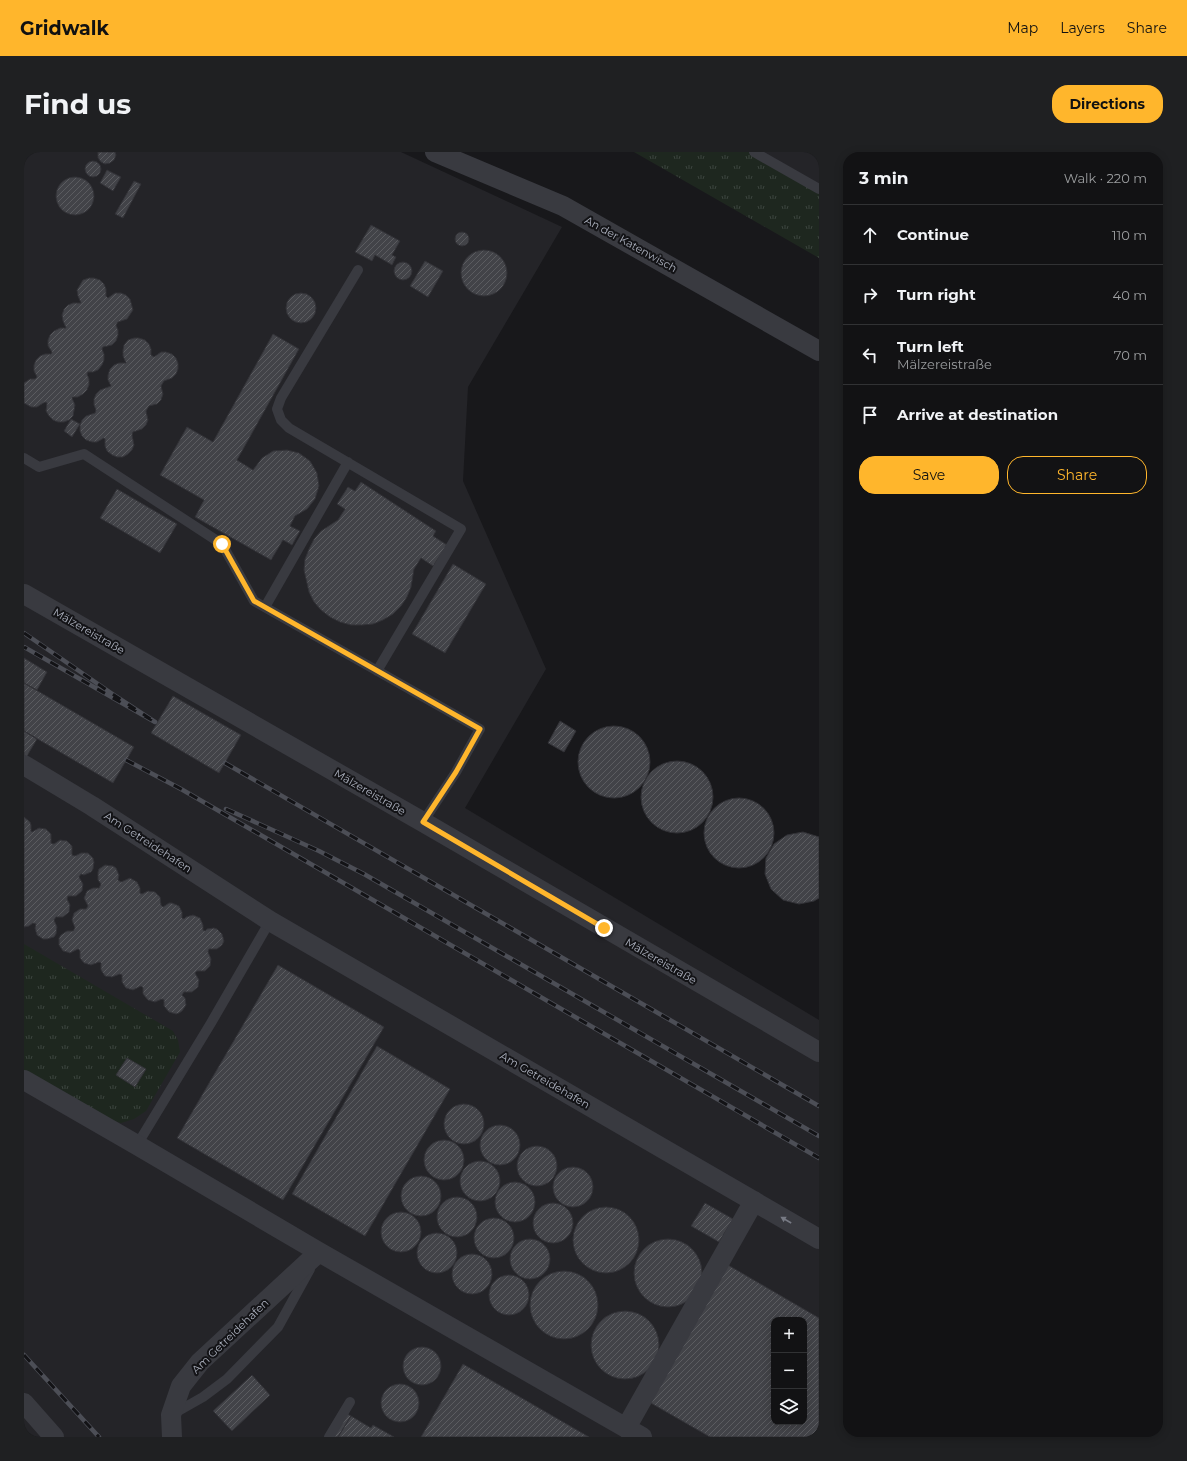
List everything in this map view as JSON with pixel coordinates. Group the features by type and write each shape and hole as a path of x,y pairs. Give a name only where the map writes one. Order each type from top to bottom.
{"street":[{"name":"An der Katenwisch","path":"435,152 473,159 562,206 819,351"},
{"name":"Mälzereistraße","path":"24,594 423,822 819,1052"},
{"name":"Am Getreidehafen","path":"24,765 92,806 270,921 819,1239"},
{"path":"24,1080 319,1252 634,1432 754,1201"},
{"name":"Am Getreidehafen","path":"172,1437 171,1415 181,1386 200,1362 319,1252"},
{"path":"24,1403 54,1437"}],"lane":[{"path":"754,152 819,189"},
{"path":"358,270 281,398 277,409 281,420 289,428 461,529 376,671"},
{"path":"24,458 39,467 84,454 222,544 254,601 480,729 456,772 423,822"},
{"path":"265,607 348,462"},
{"path":"137,1145 207,1030 270,921"},
{"path":"171,1415 203,1396 227,1379 278,1327 319,1252"},
{"path":"329,1437 350,1402"}],"shaded area":[{"path":"24,152 401,152 562,227 468,387 463,481 546,669 465,808 819,1020 819,1437 25,1437"},
{"path":"751,152 819,152 819,191"}],"green space":[{"path":"634,152 751,152 819,191 819,258"},
{"path":"24,944 173,1031 178,1040 180,1052 146,1111 134,1119 121,1123 108,1119 24,1070"}],"building":[{"path":"98,152 115,152 116,155 114,160 105,164 98,158"},
{"path":"90,161 96,161 101,166 99,175 96,177 90,177 85,172 85,166"},
{"path":"107,170 121,177 113,191 100,183"},
{"path":"71,177 79,177 89,182 93,189 93,203 89,210 79,215 71,215 61,210 59,207 56,200 56,192 61,182 64,180"},
{"path":"134,181 141,184 123,218 115,214"},
{"path":"371,225 400,241 392,255 396,257 392,265 375,255 372,261 355,252"},
{"path":"459,232 465,232 469,236 469,242 465,246 459,246 455,242 455,236"},
{"path":"489,250 501,256 506,264 506,282 501,290 493,295 479,296 467,290 462,282 461,268 467,256 475,251"},
{"path":"425,261 443,271 428,297 410,286"},
{"path":"399,262 407,262 412,267 410,278 407,280 399,280 394,275 394,267"},
{"path":"89,278 100,280 104,284 106,296 108,298 115,293 126,295 130,299 133,310 127,319 118,322 116,325 118,335 116,341 112,345 103,347 104,360 102,365 98,370 88,372 89,385 87,390 78,397 72,398 75,405 73,416 64,422 58,422 53,420 46,411 47,403 45,402 37,407 31,407 24,403 24,383 37,377 34,371 36,360 45,354 51,354 52,352 48,346 50,335 60,328 66,328 62,315 64,309 73,303 81,303 77,290 83,280"},
{"path":"301,293 312,297 316,308 312,319 301,323 290,319 286,308 290,297"},
{"path":"273,334 299,349 237,460 253,470 262,458 273,451 287,450 299,453 310,461 317,473 319,486 315,499 307,509 295,516 290,526 300,531 292,545 283,540 271,560 195,517 204,500 160,475 187,427 213,442"},
{"path":"134,338 145,340 151,349 151,355 154,357 161,352 172,354 178,363 178,369 172,378 164,381 161,386 163,394 161,400 157,404 149,406 146,411 148,420 146,425 142,429 133,432 132,435 134,445 132,450 123,457 117,457 107,451 104,438 97,442 86,440 80,431 80,425 86,416 95,413 96,410 94,399 96,394 100,390 111,386 108,380 110,369 119,363 126,363 123,356 124,345 128,340"},
{"path":"71,419 80,424 72,437 64,431"},
{"path":"361,482 436,531 433,536 447,545 433,566 421,558 414,569 411,587 407,597 393,614 373,624 351,625 330,617 314,602 309,592 304,570 305,559 314,539 321,531 338,520 345,509 337,504 348,487 355,491"},
{"path":"117,489 177,524 160,553 100,518"},
{"path":"453,564 486,584 445,653 412,634"},
{"path":"24,658 47,672 37,690 24,683"},
{"path":"24,683 134,747 113,783 24,731"},
{"path":"173,696 241,735 219,773 151,733"},
{"path":"560,721 576,731 564,752 548,743"},
{"path":"614,726 634,732 644,742 650,762 644,782 634,792 614,798 594,792 584,782 578,762 584,742 594,732"},
{"path":"24,731 37,739 24,761"},
{"path":"677,761 697,767 707,777 713,797 707,817 697,827 677,833 657,827 647,817 641,797 647,777 657,767"},
{"path":"732,798 746,798 759,804 768,813 772,819 774,833 772,847 764,858 753,866 746,868 732,868 725,866 714,858 706,847 704,840 704,826 706,819 714,808 725,800"},
{"path":"24,817 30,822 32,832 39,828 46,829 51,834 51,843 54,844 60,840 67,841 72,846 72,855 75,856 81,853 88,853 93,858 94,862 91,872 84,875 81,874 79,877 83,884 82,891 76,896 68,896 67,899 70,905 69,912 63,917 56,917 54,920 57,927 56,934 54,937 47,939 43,939 37,935 35,928 36,924 33,923 24,927"},
{"path":"803,832 819,837 819,898 814,901 799,904 783,900 771,889 765,874 766,858 774,844 787,835"},
{"path":"105,865 116,868 119,875 118,880 121,882 130,878 137,882 140,888 140,893 142,894 148,891 155,892 160,897 161,905 163,907 169,903 179,906 182,912 182,918 184,919 193,915 200,918 203,925 203,930 205,931 207,929 214,928 222,934 224,941 222,945 217,949 209,949 208,952 211,959 210,966 205,971 197,971 195,973 199,980 198,987 192,992 184,992 182,995 185,998 186,1005 179,1013 176,1014 169,1012 164,1006 164,1000 162,999 155,1002 148,1000 143,994 143,988 141,986 133,990 126,988 122,982 122,975 120,974 112,977 105,976 101,970 101,963 99,962 91,965 84,963 80,958 80,951 78,949 70,953 63,951 59,945 59,938 61,935 67,931 73,931 75,928 72,920 74,913 80,909 86,909 88,906 84,898 87,891 93,888 99,888 101,884 98,880 98,872 99,869"},
{"path":"278,965 384,1027 283,1200 177,1138"},
{"path":"377,1046 450,1089 365,1236 292,1194"},
{"path":"127,1058 146,1069 135,1087 116,1075"},
{"path":"464,1104 478,1110 484,1124 478,1138 464,1144 450,1138 444,1124 450,1110"},
{"path":"500,1125 514,1131 520,1145 514,1159 500,1165 486,1159 480,1145 486,1131"},
{"path":"444,1140 458,1146 464,1160 458,1174 444,1180 430,1174 424,1160 430,1146"},
{"path":"537,1146 551,1152 557,1166 551,1180 537,1186 523,1180 517,1166 523,1152"},
{"path":"480,1161 494,1167 500,1181 494,1195 480,1201 466,1195 460,1181 466,1167"},
{"path":"573,1167 581,1169 587,1173 591,1179 593,1187 591,1195 587,1201 581,1205 573,1207 565,1205 559,1201 555,1195 553,1187 555,1179 559,1173 565,1169"},
{"path":"421,1176 435,1182 441,1196 435,1210 421,1216 407,1210 401,1196 407,1182"},
{"path":"515,1182 529,1188 535,1202 529,1216 515,1222 501,1216 495,1202 501,1188"},
{"path":"457,1197 465,1199 471,1203 475,1209 477,1217 475,1225 471,1231 465,1235 457,1237 449,1235 443,1231 439,1225 437,1217 439,1209 443,1203 449,1199"},
{"path":"553,1203 561,1205 567,1209 571,1215 573,1223 571,1231 567,1237 561,1241 553,1243 545,1241 539,1237 535,1231 533,1223 535,1215 539,1209 545,1205"},
{"path":"705,1203 733,1219 719,1242 691,1226"},
{"path":"606,1207 619,1210 629,1217 636,1227 639,1240 636,1253 629,1263 619,1270 606,1273 593,1270 583,1263 576,1253 573,1240 576,1227 583,1217 593,1210"},
{"path":"401,1212 409,1214 415,1218 419,1224 421,1232 419,1240 415,1246 409,1250 401,1252 393,1250 387,1246 383,1240 381,1232 383,1224 387,1218 393,1214"},
{"path":"494,1218 502,1220 508,1224 512,1230 514,1238 512,1246 508,1252 502,1256 494,1258 486,1256 480,1252 476,1246 474,1238 476,1230 480,1224 486,1220"},
{"path":"437,1233 451,1239 457,1253 451,1267 437,1273 423,1267 417,1253 423,1239"},
{"path":"530,1239 544,1245 550,1259 544,1273 530,1279 516,1273 510,1259 516,1245"},
{"path":"668,1239 681,1242 692,1249 699,1260 702,1273 699,1286 692,1297 681,1304 668,1307 655,1304 644,1297 637,1286 634,1273 637,1260 644,1249 655,1242"},
{"path":"472,1254 480,1256 486,1260 490,1266 492,1274 490,1282 486,1288 480,1292 472,1294 464,1292 458,1288 454,1282 452,1274 454,1266 458,1260 464,1256"},
{"path":"728,1265 819,1318 819,1437 710,1437 649,1402"},
{"path":"564,1271 577,1274 588,1281 595,1292 598,1305 595,1318 588,1329 577,1336 564,1339 551,1336 540,1329 533,1318 530,1305 533,1292 540,1281 551,1274"},
{"path":"509,1275 517,1277 523,1281 527,1287 529,1295 527,1303 523,1309 517,1313 509,1315 501,1313 495,1309 491,1303 489,1295 491,1287 495,1281 501,1277"},
{"path":"625,1311 638,1314 649,1321 656,1332 659,1345 656,1358 649,1369 638,1376 625,1379 612,1376 601,1369 594,1358 591,1345 594,1332 601,1321 612,1314"},
{"path":"418,1347 426,1347 436,1352 440,1359 440,1373 436,1380 426,1385 418,1385 408,1380 406,1377 403,1370 403,1362 408,1352 411,1350"},
{"path":"463,1364 589,1437 421,1437"},
{"path":"252,1375 270,1395 232,1431 213,1411"},
{"path":"396,1384 404,1384 414,1389 418,1396 418,1410 414,1417 404,1422 396,1422 386,1417 384,1414 381,1407 381,1399 386,1389 389,1387"},
{"path":"344,1412 351,1416 338,1437 330,1437"},
{"path":"351,1416 371,1428 373,1425 394,1437 338,1437"}],"railway":[{"path":"24,633 155,722 24,647"},
{"path":"126,760 181,789 819,1158"},
{"path":"225,763 819,1106"},
{"path":"226,809 319,851 364,874 819,1136"},
{"path":"24,1355 99,1437"}],"route":[{"path":"222,544 254,601 480,729 456,772 423,822 604,928"}]}
